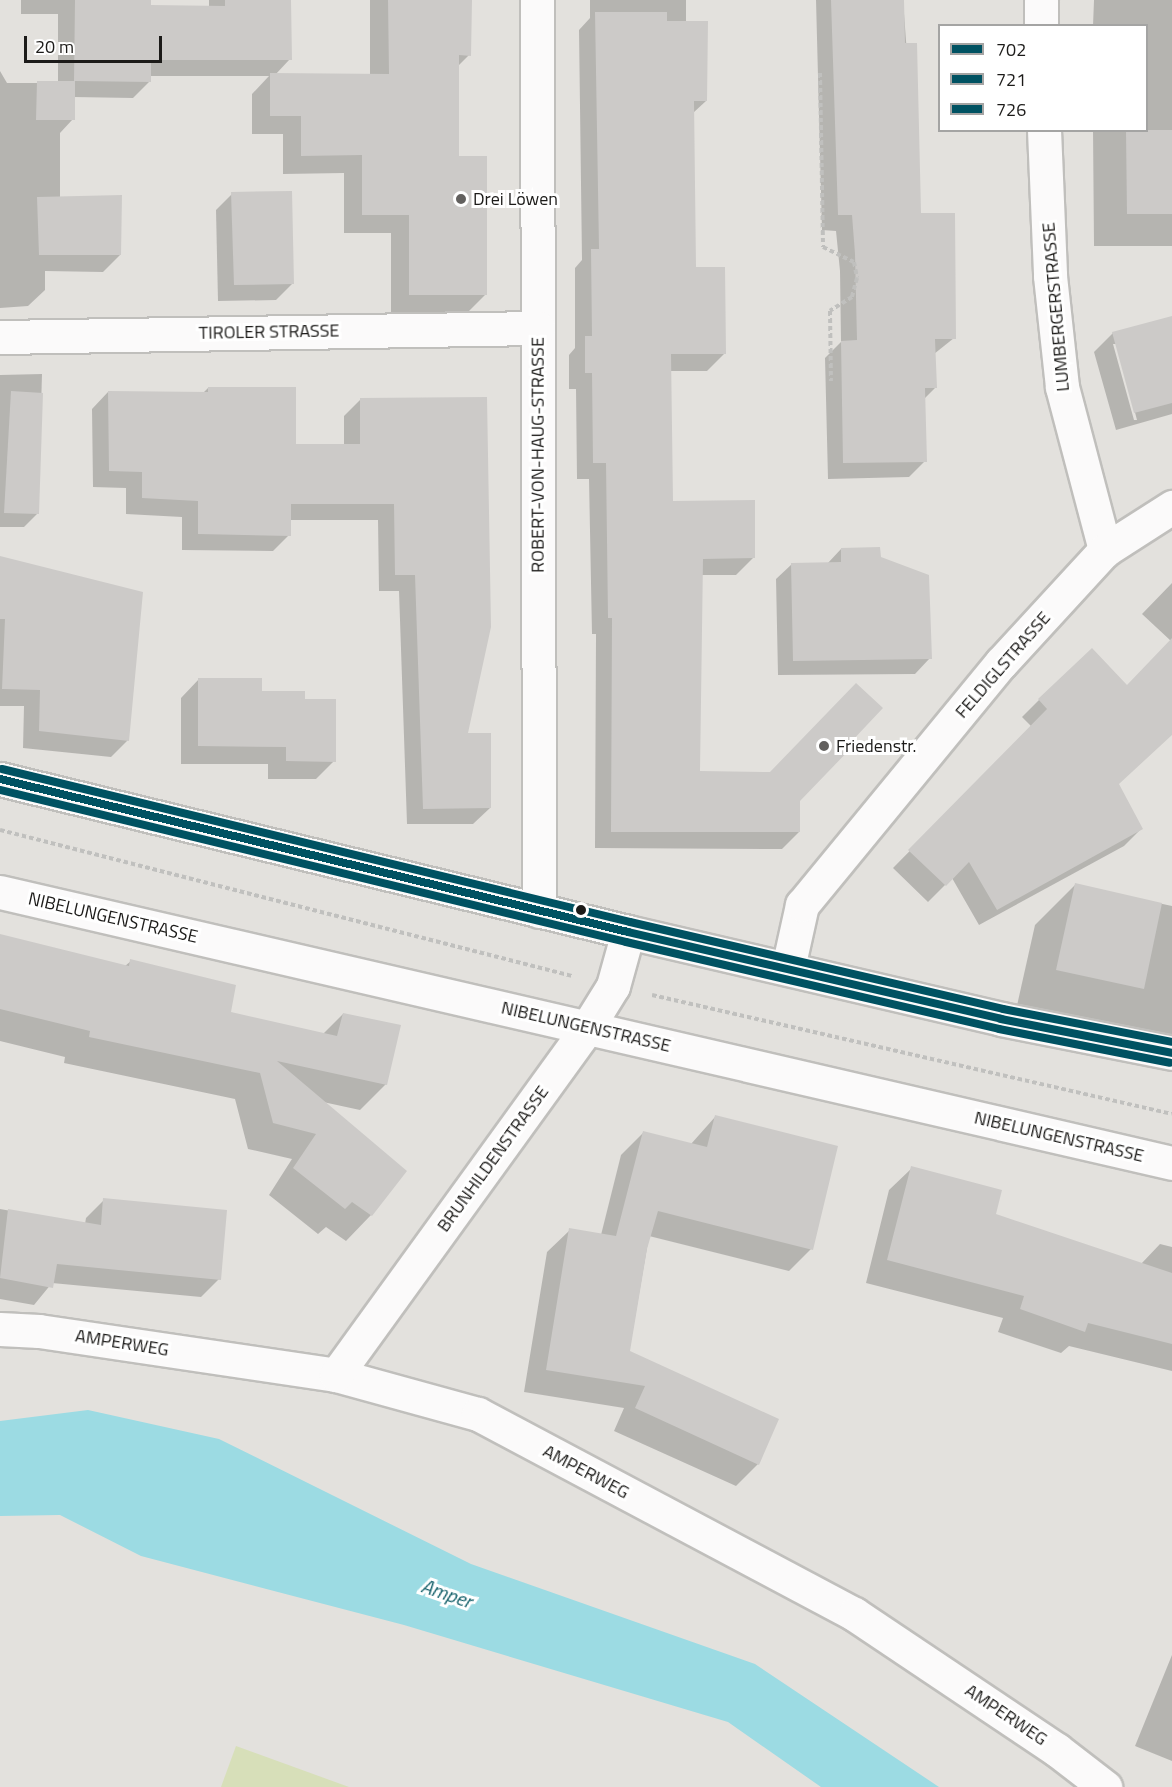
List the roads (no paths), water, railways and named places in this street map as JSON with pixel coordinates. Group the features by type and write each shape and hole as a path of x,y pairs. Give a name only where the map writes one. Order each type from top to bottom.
{"street":[{"name":"ROBERT-VON-HAUG-STRASSE","path":"537,0 539,910"},
{"path":"1041,0 1041,24"},
{"name":"LUMBERGERSTRASSE","path":"1044,132 1050,276 1062,387 1105,550"},
{"name":"TIROLER STRASSE","path":"0,337 538,328"},
{"name":"FELDIGLSTRASSE","path":"788,968 802,905 1002,663 1105,550 1172,507"},
{"path":"0,779 628,932 1001,1019 1172,1053"},
{"name":"NIBELUNGENSTRASSE","path":"0,892 1172,1163"},
{"name":"BRUNHILDENSTRASSE","path":"336,1375 587,1028 613,986 628,932"},
{"name":"AMPERWEG","path":"0,1329 39,1330 336,1375 478,1414 854,1614 1058,1750 1105,1787"}],"water":[{"name":"Amper","path":"88,1410 219,1439 471,1564 755,1664 939,1787 821,1787 728,1722 404,1625 141,1556 60,1515 0,1516 0,1421"}],"place":[{"name":"Drei Löwen","path":"461,199"},
{"name":"Friedenstr.","path":"824,746"}]}
